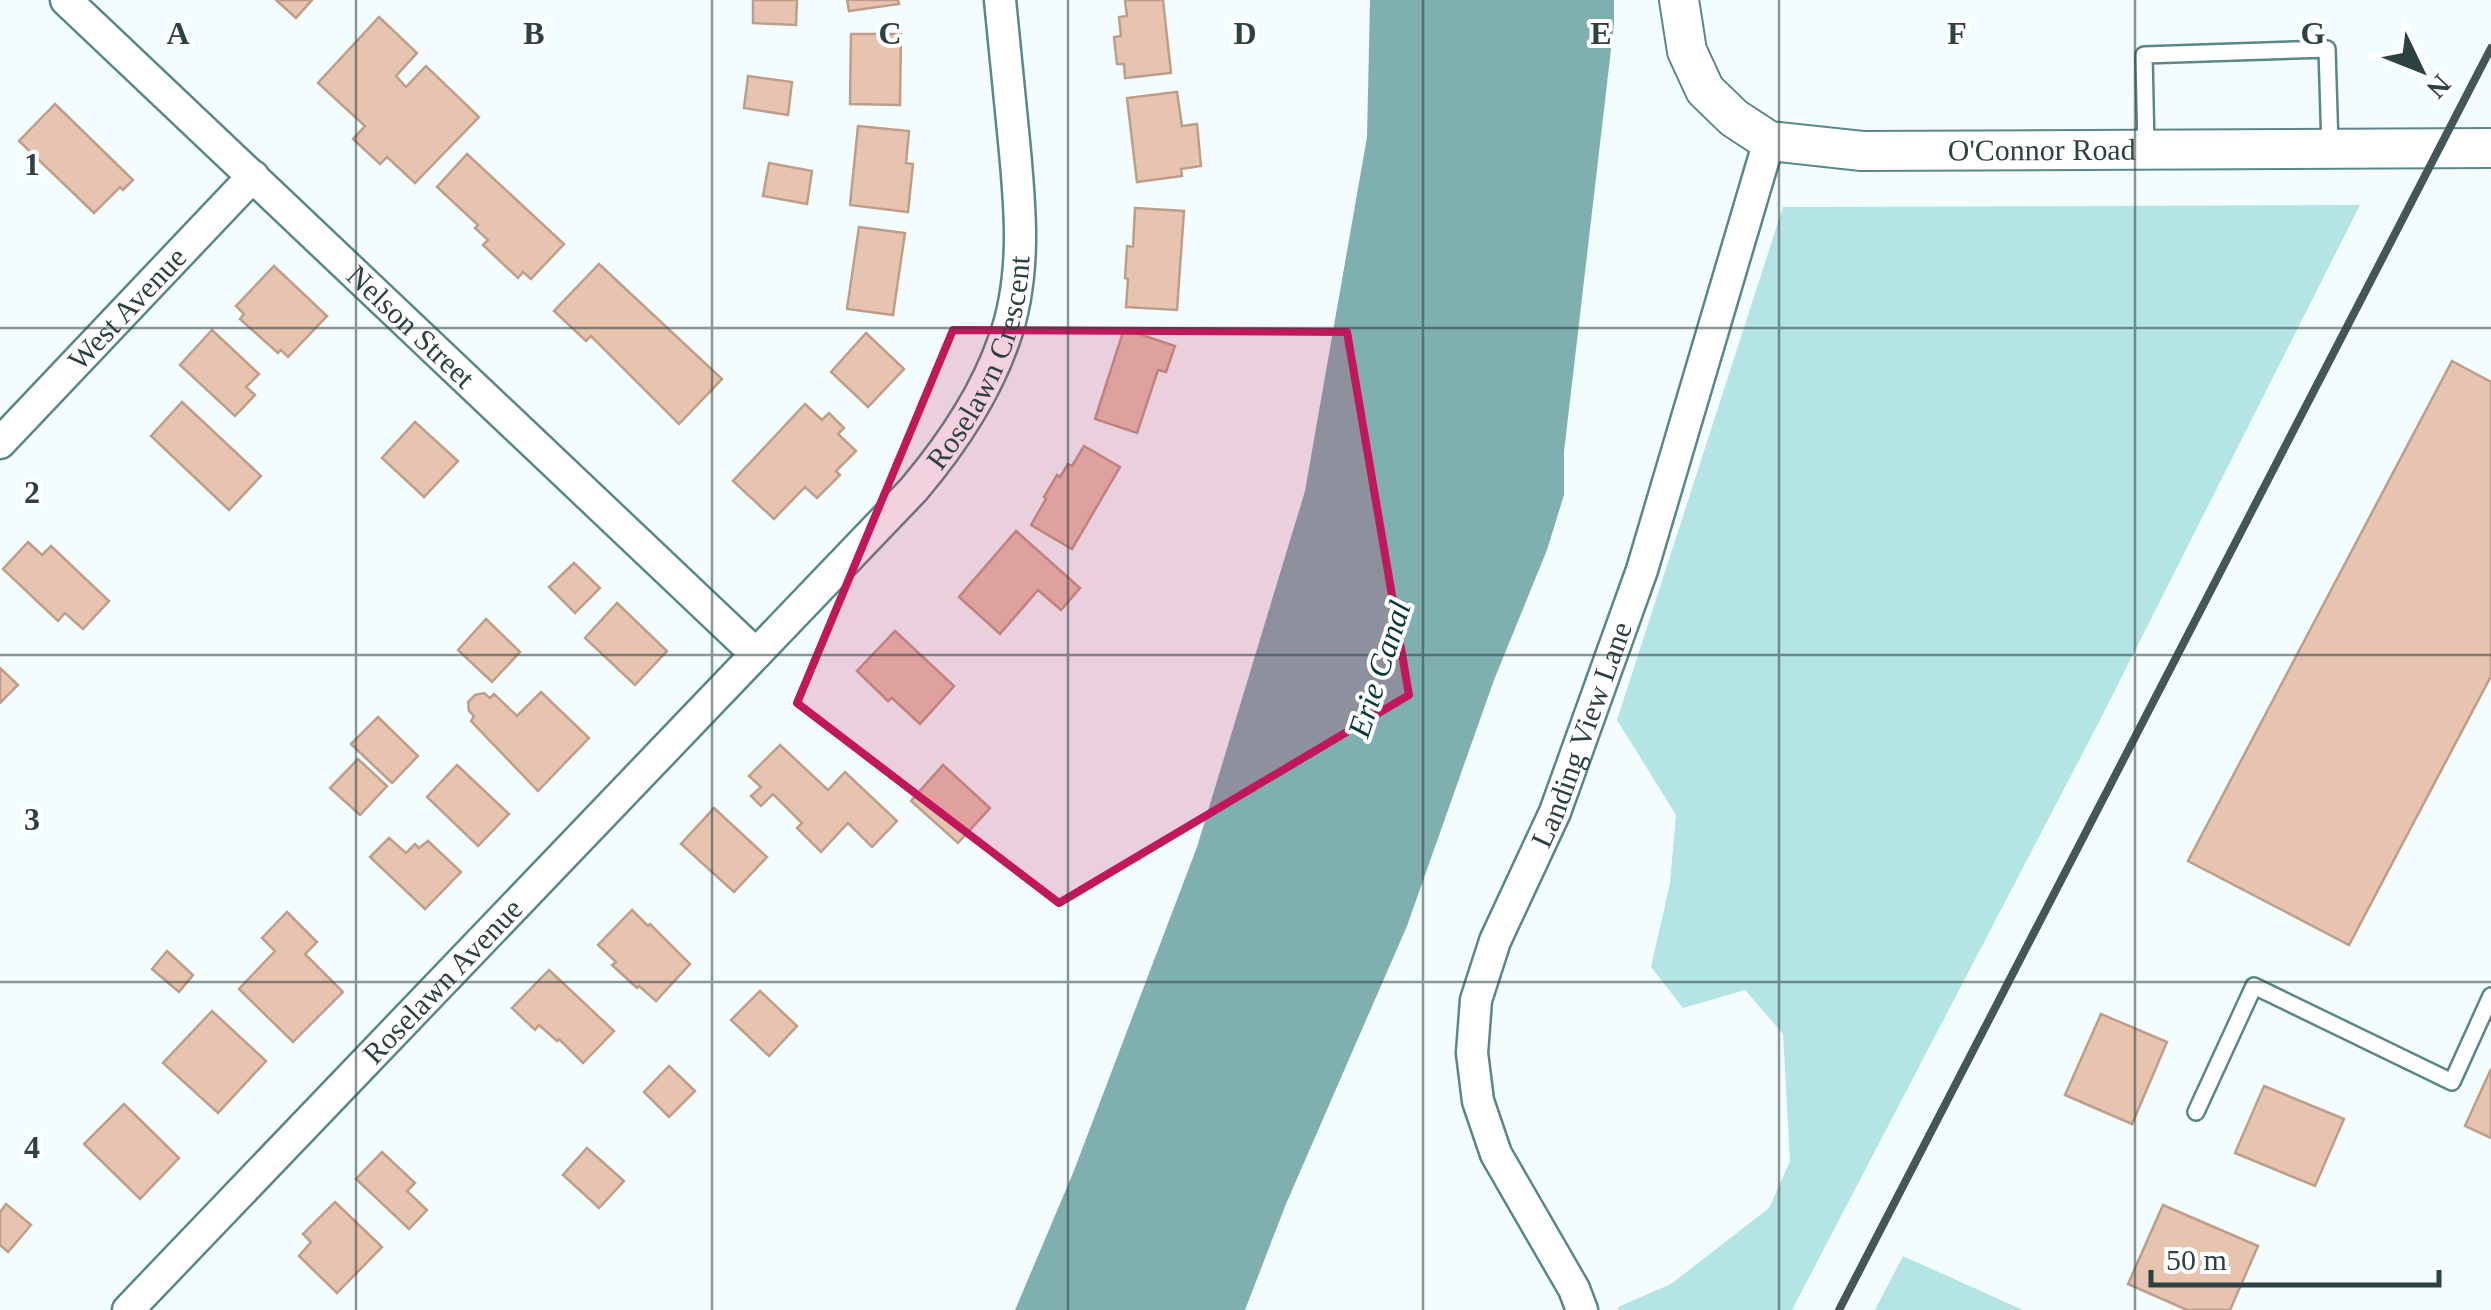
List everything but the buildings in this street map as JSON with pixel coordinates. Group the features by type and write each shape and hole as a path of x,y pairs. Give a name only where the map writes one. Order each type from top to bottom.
{"street":[{"name":"Nelson Street","path":"66,0 756,654"},
{"name":"Roselawn Crescent","path":"756,654 939,460 978,400 1004,340 1019,270 1019,186 1000,0"},
{"name":"O'Connor Road","path":"1679,0 1687,52 1705,90 1734,118 1769,140 1862,151 2491,148"},
{"name":"Landing View Lane","path":"1582,1310 1574,1289 1496,1154 1478,1101 1472,1054 1476,1000 1494,941 1555,812 1642,570 1769,140"},
{"name":"West Avenue","path":"0,443 253,176"},
{"name":"Roselawn Avenue","path":"128,1310 756,654"}],"lane":[{"path":"2146,150 2144,55 2327,49 2330,148"},
{"path":"2196,1112 2254,986 2452,1082 2491,996"}],"highlighted area":[{"path":"953,330 1347,332 1409,695 1059,903 797,703"}],"shaded area":[{"path":"2360,205 2100,720 1792,1310 1618,1310 1671,1284 1769,1208 1790,1161 1783,1034 1745,990 1683,1008 1651,967 1670,883 1676,815 1617,720 1783,207"},
{"path":"1903,1256 2023,1310 1875,1310"}],"water":[{"name":"Erie Canal","path":"1370,0 1614,0 1564,452 1564,495 1407,926 1286,1204 1245,1310 1015,1310 1073,1173 1197,847 1305,491 1367,137"}],"railway":[{"path":"1839,1310 2491,48"}]}
